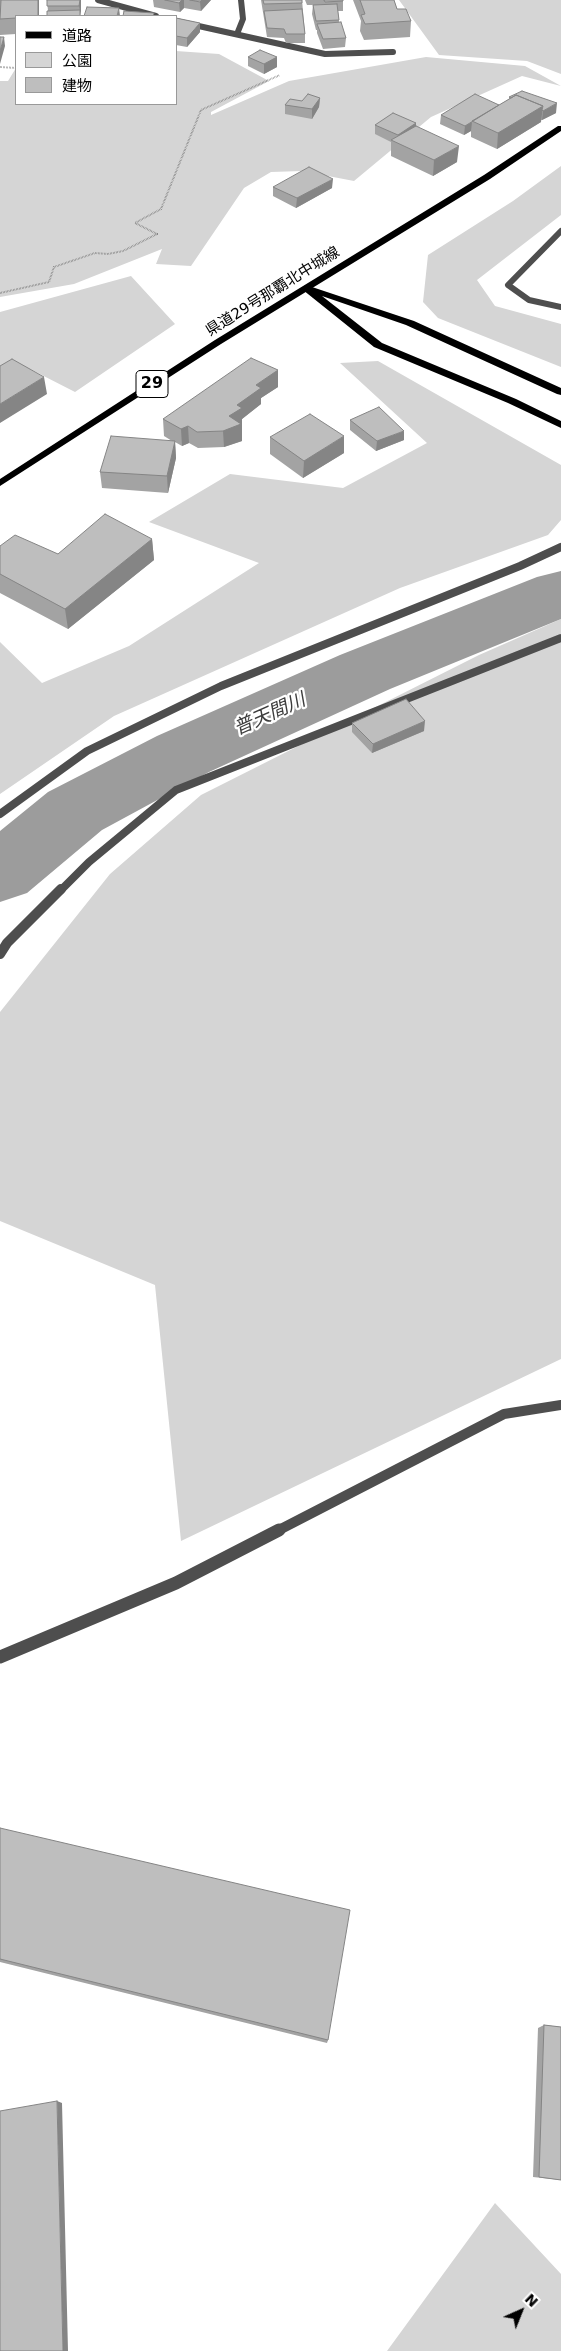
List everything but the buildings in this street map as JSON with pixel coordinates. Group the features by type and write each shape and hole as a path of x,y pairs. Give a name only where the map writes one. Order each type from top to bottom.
{"highway":[{"path":"306,288 410,323 561,392"},
{"path":"306,288 378,345 512,401 561,426"}],"main road":[{"name":"県道29号那覇北中城線","path":"0,483 306,288 487,177 561,128"}],"street":[{"path":"98,0 152,15"},
{"path":"237,34 243,19 241,0"},
{"path":"178,21 325,54 393,52"},
{"path":"561,231 508,285 529,300 561,307"},
{"path":"0,814 87,751 221,686 520,566 561,547"},
{"path":"0,954 7,943 89,862 176,790 561,638"},
{"path":"0,1657 176,1583 504,1414 561,1405"}],"path":[{"path":"0,67 15,68"},
{"path":"0,293 49,282 54,267 95,252 108,254 123,251 157,234 135,223 161,208 201,110 282,74"}],"green space":[{"path":"399,0 561,0 561,74 527,61 439,55"},
{"path":"178,51 219,54 269,81 211,112 211,115 289,81 426,57 525,66 561,86 522,76 431,117 354,181 302,171 271,172 244,188 191,266 156,264 162,249 74,284 0,297 0,81 8,81 15,70 15,105 178,105"},
{"path":"561,166 561,215 477,280 495,306 561,324 561,367 438,318 423,302 428,255 513,201"},
{"path":"131,276 175,324 75,392 30,369 0,377 0,312"},
{"path":"378,361 561,465 561,520 548,535 400,588 114,716 0,794 0,642 42,683 129,646 259,563 149,522 230,474 343,488 427,443 340,363"},
{"path":"561,619 561,1359 181,1541 155,1285 0,1221 0,1012 110,874 201,795 479,655"},
{"path":"495,2203 561,2274 561,2351 387,2351"}],"waterway":[{"name":"普天間川","path":"0,873 75,811 183,754 365,672 561,593"}]}
